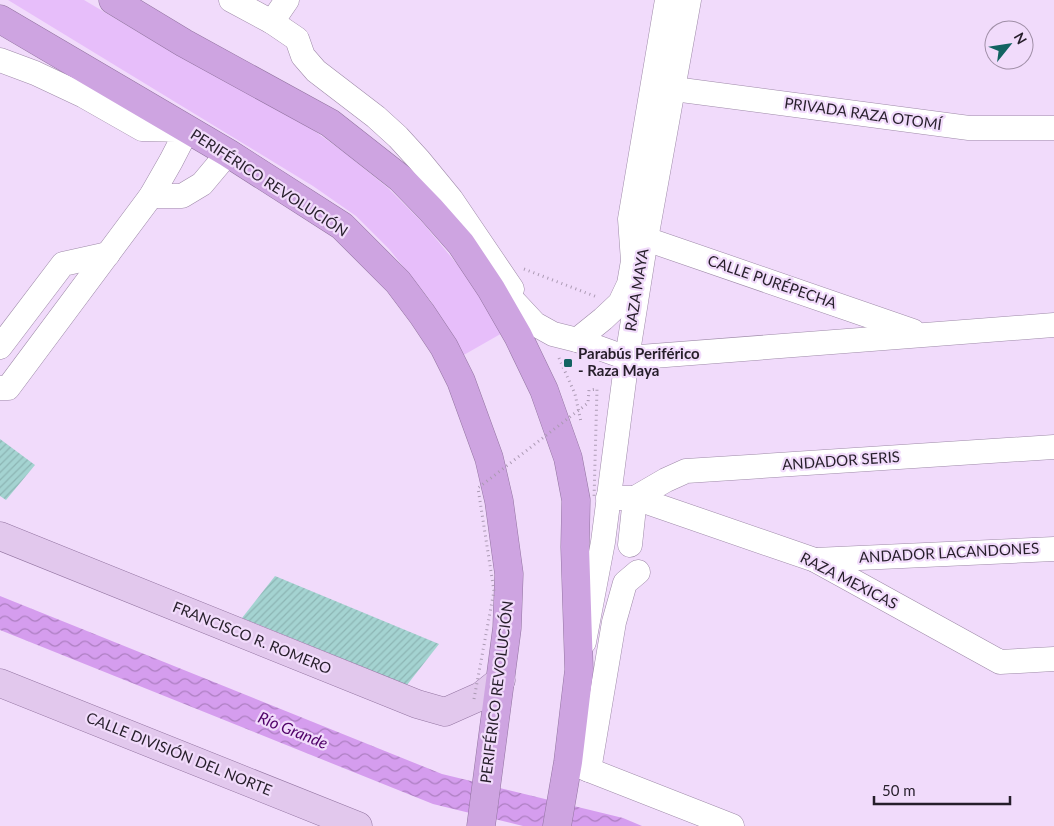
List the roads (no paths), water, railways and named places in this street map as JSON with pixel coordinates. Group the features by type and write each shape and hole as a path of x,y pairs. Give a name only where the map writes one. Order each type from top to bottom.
{"highway":[{"path":"113,0 184,43 330,123 400,178 432,210 461,244 518,336 544,390 568,458 576,500 575,546 579,670 578,766 562,796 557,826"},
{"name":"PERIFÉRICO REVOLUCIÓN","path":"0,19 228,153 342,226 398,282 444,346 461,381 489,458 499,501 509,574 507,628 481,826"}],"main road":[{"name":"FRANCISCO R. ROMERO","path":"0,536 417,704 445,712 474,700 501,680"},
{"name":"CALLE DIVISIÓN DEL NORTE","path":"0,683 358,826"}],"street":[{"path":"231,0 272,22 296,39 303,56 316,71 376,117 398,137 456,207 535,324"},
{"path":"272,22 287,0"},
{"name":"RAZA MAYA","path":"577,340 604,319 620,303 630,284 633,262 630,219 667,0"},
{"name":"RAZA MAYA","path":"579,670 603,542 601,499 689,0"},
{"path":"0,60 35,73 84,96 142,129 187,130 172,161 151,196 8,388 0,388"},
{"name":"PRIVADA RAZA OTOMÍ","path":"674,89 969,128 1054,128"},
{"path":"151,196 182,196 202,184 228,153"},
{"path":"630,219 646,239"},
{"name":"CALLE PURÉPECHA","path":"646,239 923,334"},
{"path":"461,244 535,324 553,334 577,340 627,358"},
{"path":"0,347 63,264 108,254"},
{"name":"CALLE PURÉPECHA","path":"627,358 1054,325"},
{"name":"ANDADOR SERIS","path":"635,498 686,471 1054,447"},
{"path":"635,498 636,541 631,577 614,622 578,766 732,826"},
{"name":"RAZA MEXICAS","path":"601,499 635,498 815,560 1000,662 1054,659"},
{"name":"ANDADOR LACANDONES","path":"815,560 1054,548"}],"water":[{"name":"Río Grande","path":"0,596 442,774 623,818 642,826 523,826 433,804 0,630"}],"place":[{"name":"Parabús Periférico - Raza Maya","path":"568,363"}]}
